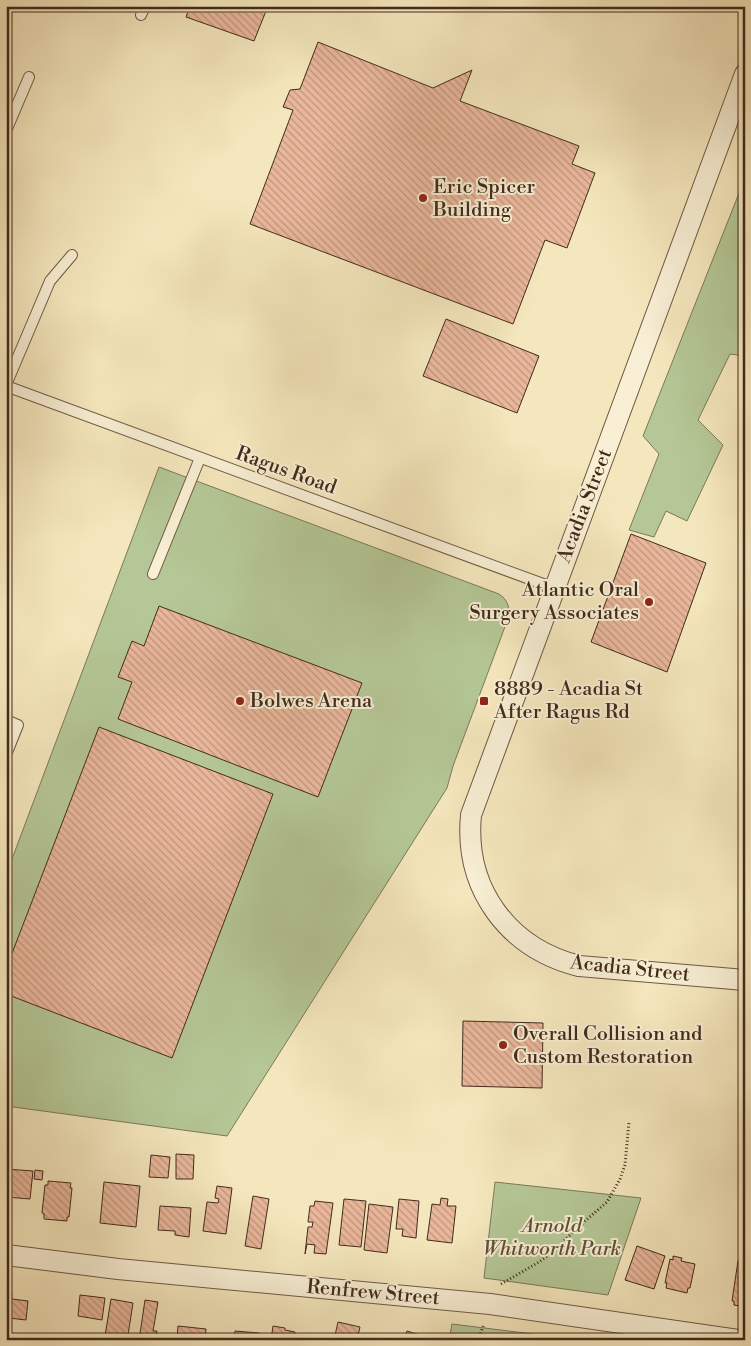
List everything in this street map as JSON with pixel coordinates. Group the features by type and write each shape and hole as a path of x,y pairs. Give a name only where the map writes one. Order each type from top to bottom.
{"street":[{"name":"Acadia Street","path":"745,74 471,815 469,830 472,859 481,887 496,912 515,934 538,951 565,963 605,970 745,980"},
{"name":"Renfrew Street","path":"6,1256 128,1270 490,1304 738,1340"}],"lane":[{"path":"6,132 29,77"},
{"path":"6,386 50,281 72,255"},
{"name":"Ragus Road","path":"6,386 554,588"},
{"path":"153,574 200,458"},
{"path":"6,720 18,725 6,755"}],"path":[{"path":"490,1304 499,1285 553,1252 607,1202 620,1179 625,1165 629,1122"}],"green space":[{"path":"745,178 745,356 730,354 698,420 723,445 687,521 666,511 654,537 629,530 659,454 643,436"},
{"path":"159,467 499,594 506,601 509,609 509,616 453,766 447,788 227,1136 6,1106 6,875"},
{"name":"Arnold Whitworth Park","path":"495,1182 641,1198 608,1295 484,1278"},
{"path":"452,1324 565,1338 564,1340 449,1340"}],"building":[{"path":"190,6 268,6 254,41 186,17"},
{"name":"Eric Spicer Building","path":"318,42 433,88 472,70 460,101 579,146 572,164 595,173 567,248 545,240 513,324 250,224 293,110 283,107 290,90 300,89"},
{"path":"446,319 539,356 517,413 423,376"},
{"name":"Atlantic Oral Surgery Associates","path":"631,534 706,563 667,672 591,642"},
{"name":"Bolwes Arena","path":"159,606 362,683 318,797 118,719 132,682 118,677 132,641 144,646"},
{"path":"99,727 273,794 172,1058 6,994 6,969"},
{"path":"463,1021 543,1023 542,1088 462,1086"},
{"path":"176,1154 194,1155 193,1179 176,1179"},
{"path":"151,1155 170,1157 168,1178 149,1177"},
{"path":"6,1169 33,1171 30,1199 6,1197"},
{"path":"35,1170 43,1171 42,1180 34,1179"},
{"path":"48,1181 71,1183 69,1217 67,1217 67,1221 44,1219 44,1214 42,1213 45,1185 48,1185"},
{"path":"104,1182 140,1186 136,1227 100,1223"},
{"path":"217,1186 232,1188 226,1234 203,1231 207,1202 218,1203 219,1199 215,1198"},
{"path":"253,1196 269,1199 261,1249 245,1246"},
{"path":"441,1198 448,1199 447,1206 456,1206 452,1243 427,1240 432,1204 440,1205"},
{"path":"344,1199 366,1201 361,1247 339,1245"},
{"path":"399,1199 419,1201 416,1238 402,1236 403,1229 396,1229"},
{"path":"315,1201 333,1203 326,1254 314,1253 315,1245 307,1244 305,1254 308,1227 312,1227 313,1222 308,1222 310,1206 314,1206"},
{"path":"369,1204 393,1207 387,1253 364,1250"},
{"path":"160,1206 191,1208 189,1237 175,1235 175,1231 158,1230"},
{"path":"637,1246 665,1256 654,1289 625,1280"},
{"path":"745,1251 745,1307 734,1305 734,1301 732,1301 738,1261 743,1262"},
{"path":"673,1256 682,1258 681,1261 695,1264 690,1288 688,1288 687,1293 666,1288 667,1283 665,1283 670,1259 673,1260"},
{"path":"6,1291 12,1292 12,1299 28,1301 26,1320 9,1318 8,1325 6,1324"},
{"path":"80,1295 105,1298 102,1320 78,1316"},
{"path":"111,1299 133,1303 128,1335 122,1334 121,1339 105,1336"},
{"path":"145,1300 158,1302 153,1331 157,1331 156,1337 140,1334"},
{"path":"338,1322 360,1327 357,1340 334,1340"},
{"path":"178,1326 206,1329 205,1340 177,1340"},
{"path":"273,1326 295,1332 294,1340 271,1340"},
{"path":"235,1331 259,1333 258,1340 234,1340"},
{"path":"407,1331 426,1337 427,1340 404,1340"}],"place":[{"name":"Eric Spicer Building","path":"423,198"},
{"name":"Atlantic Oral Surgery Associates","path":"649,602"},
{"name":"Bolwes Arena","path":"240,701"},
{"name":"8889 - Acadia St After Ragus Rd","path":"484,701"},
{"name":"Overall Collision and Custom Restoration","path":"503,1045"}]}
